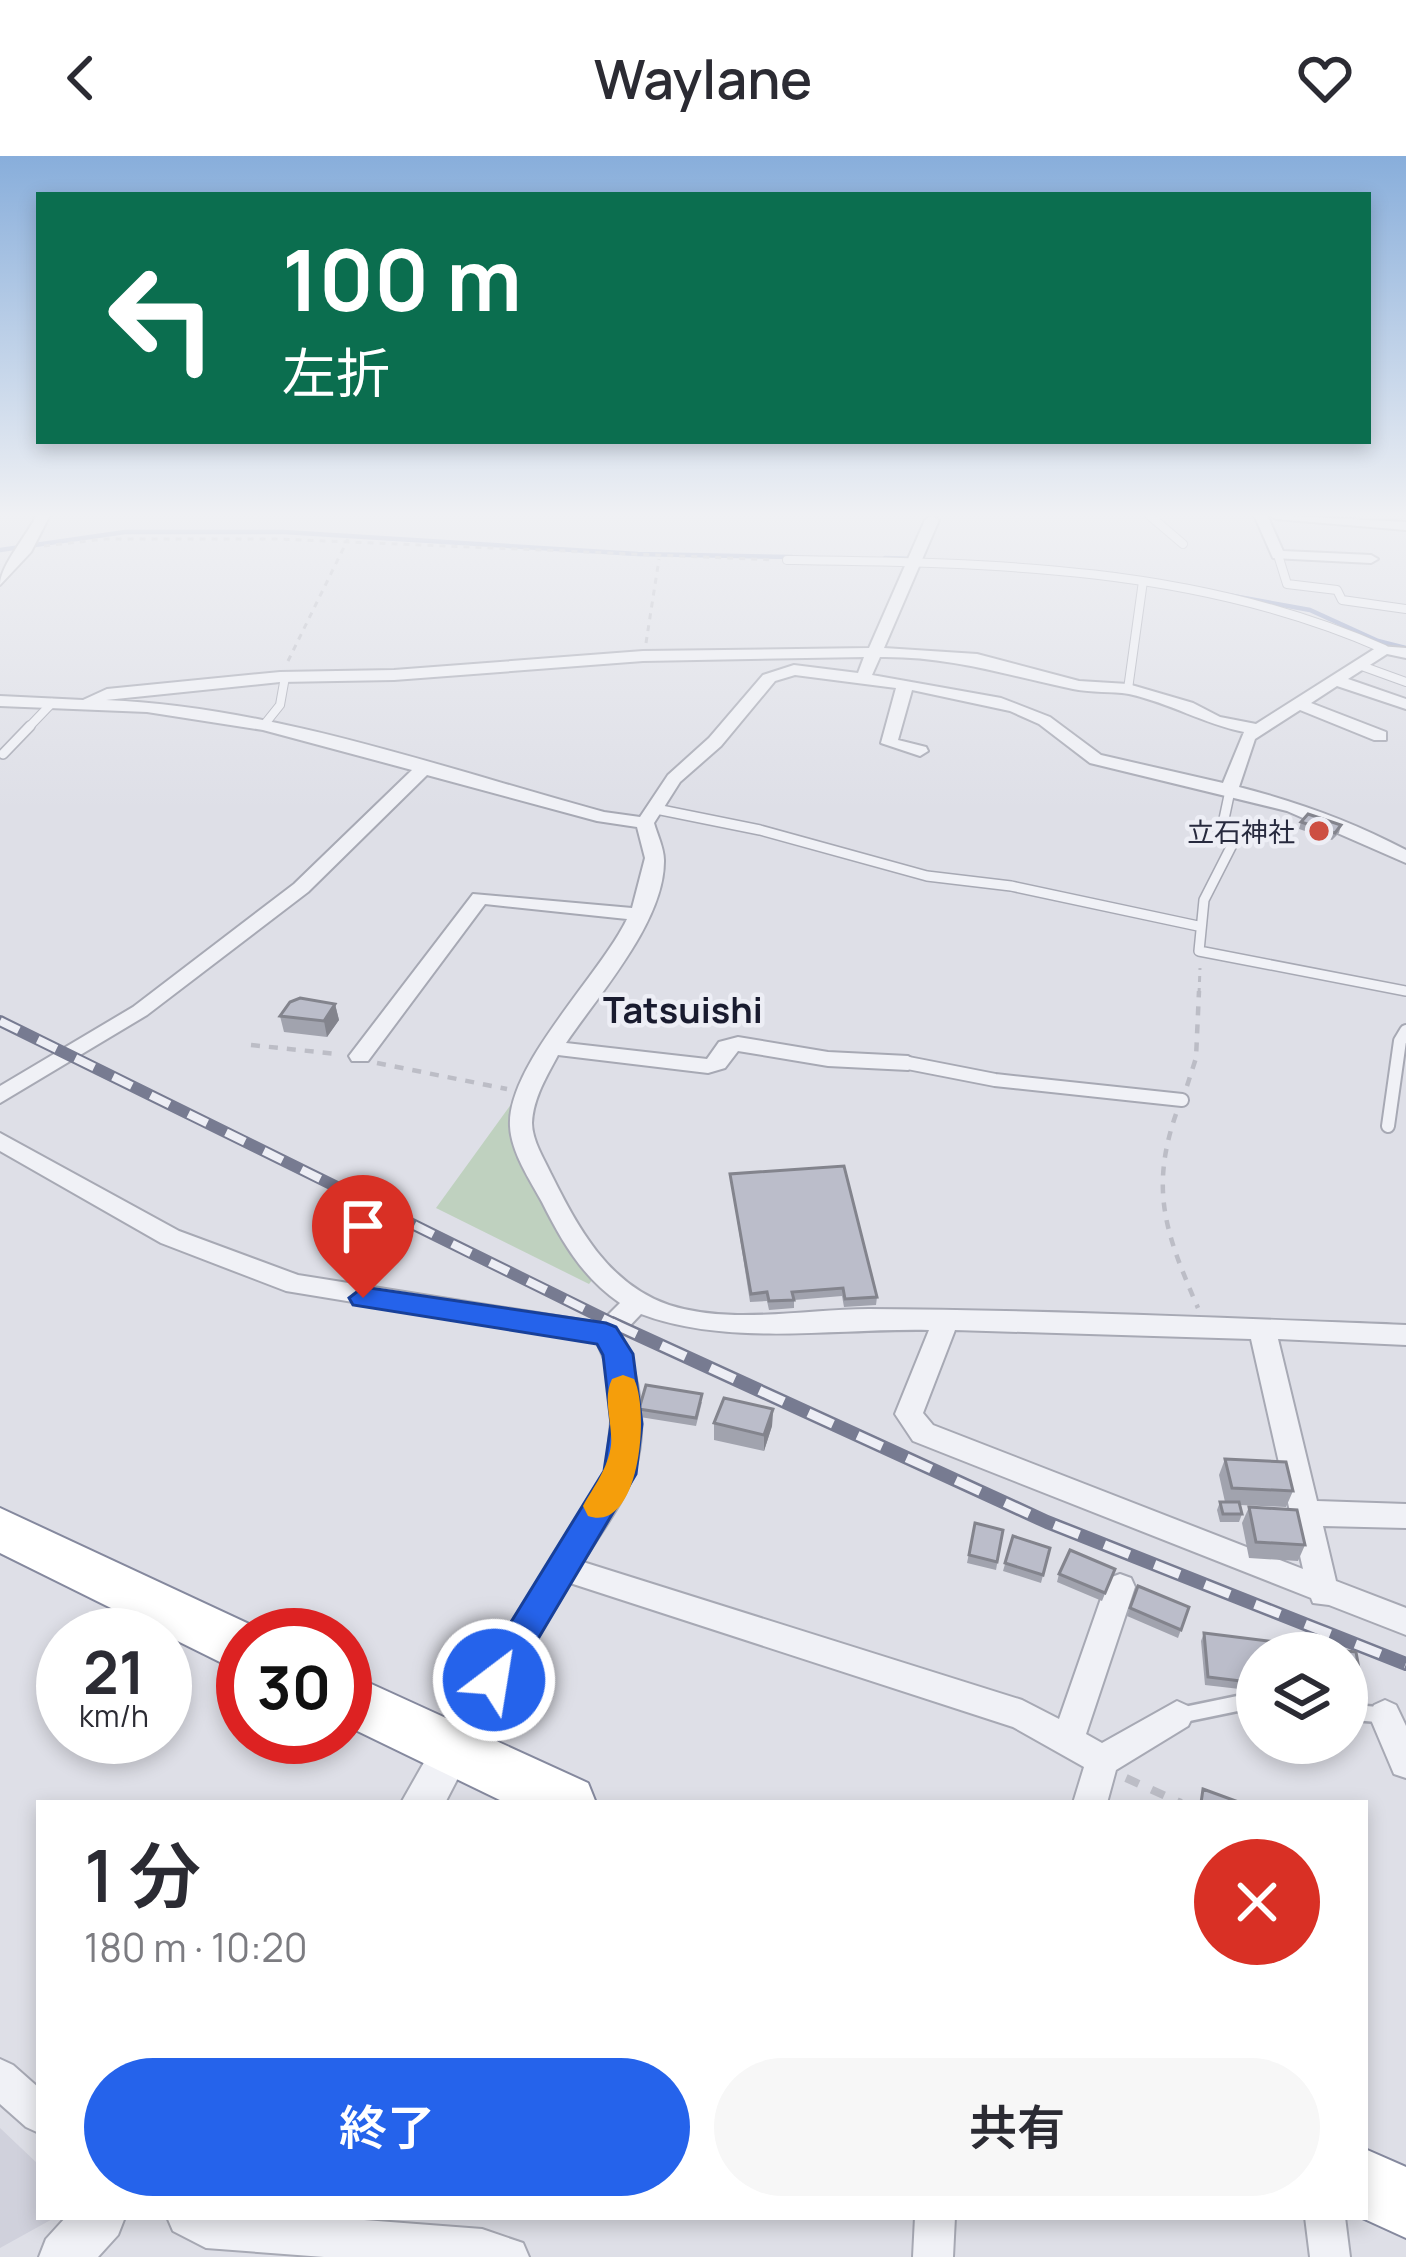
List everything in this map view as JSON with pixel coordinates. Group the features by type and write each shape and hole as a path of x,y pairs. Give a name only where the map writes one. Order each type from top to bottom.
{"highway":[{"path":"0,1528 216,1634"},
{"path":"372,1710 562,1800"},
{"path":"1368,2184 1406,2203"}],"street":[{"path":"863,678 891,613"},
{"path":"1231,786 1248,737 1384,649 1406,653"},
{"path":"86,704 107,694 282,677 394,675 643,656 872,653 977,659 1079,686 1128,689 1186,706 1215,721 1258,730"},
{"path":"1406,857 1342,825 1231,786 1096,759 1082,753 1057,728 1027,712 863,678 794,670 769,678 715,742 674,779 650,816 654,880 555,1048 530,1094 521,1124 572,1237 594,1273 671,1316 723,1322 797,1318 1205,1324 1406,1335"},
{"path":"1335,680 1406,704"},
{"path":"905,686 890,743 920,751"},
{"path":"0,701 198,712 264,725 603,817 650,816"},
{"path":"1298,704 1380,736"},
{"path":"0,1096 140,1010 301,888 422,770"},
{"path":"360,1056 480,898 638,914"},
{"path":"555,1048 708,1066 717,1063 727,1047 738,1044 828,1059 908,1064"},
{"path":"0,1141 170,1237 295,1284 606,1334 618,1354 627,1443 620,1474 424,1800"},
{"path":"606,1334 639,1300"},
{"path":"946,1320 909,1414 922,1433 1324,1594 1406,1622"},
{"path":"1262,1328 1324,1594"},
{"path":"1305,1513 1406,1516"},
{"path":"562,1568 1022,1715 1101,1763"},
{"path":"1068,1741 1120,1587"},
{"path":"1385,1715 1406,1763"},
{"path":"1091,1800 1101,1763 1177,1716"},
{"path":"0,2078 36,2111"},
{"path":"64,2257 97,2220"},
{"path":"193,2220 206,2228 482,2249 509,2257"},
{"path":"933,2257 935,2220"},
{"path":"1324,2220 1330,2257"}],"lane":[{"path":"1128,689 1139,613"},
{"path":"1293,613 1384,649"},
{"path":"1359,665 1406,682"},
{"path":"264,725 280,705 282,677"},
{"path":"4,754 52,703"},
{"path":"1231,786 1224,819 1232,845 1204,900 1199,951 1406,991"},
{"path":"650,816 760,830 927,876 1011,886 1198,926"},
{"path":"1388,1126 1400,1041 1406,1031"},
{"path":"908,1064 994,1080 1182,1100"},
{"path":"1177,1716 1236,1704"},
{"path":"1368,1714 1385,1715"}],"path":[{"path":"282,677 313,613"},
{"path":"643,656 650,613"},
{"path":"1199,951 1201,1011 1196,1058 1164,1144 1158,1200 1205,1324"},
{"path":"251,1045 360,1056 530,1094"},
{"path":"1101,1763 1175,1800"}],"shaded area":[{"path":"0,2128 36,2162 36,2220 51,2220 0,2248"}],"green space":[{"path":"517,1096 515,1109 593,1279 589,1284 436,1208"}],"building":[{"path":"1308,814 1341,825 1335,833 1301,822"},
{"path":"300,998 335,1004 324,1021 280,1016 290,1002"},
{"path":"844,1166 877,1297 845,1299 843,1288 792,1292 794,1300 769,1301 767,1292 751,1294 730,1174"},
{"path":"646,1385 702,1394 696,1418 639,1409"},
{"path":"724,1398 773,1409 764,1435 714,1423"},
{"path":"1225,1459 1286,1462 1293,1491 1232,1488"},
{"path":"1220,1502 1239,1502 1242,1514 1223,1514"},
{"path":"1249,1507 1297,1510 1305,1545 1256,1542"},
{"path":"975,1523 1003,1530 997,1562 969,1555"},
{"path":"1013,1536 1050,1548 1043,1575 1005,1563"},
{"path":"1070,1550 1115,1569 1105,1593 1059,1574"},
{"path":"1138,1586 1189,1607 1181,1630 1130,1608"},
{"path":"1204,1633 1236,1637 1236,1680 1208,1677"},
{"path":"1203,1789 1233,1800 1201,1800"}],"waterway":[{"path":"1317,613 1378,641 1406,648"}],"railway":[{"path":"0,1021 619,1326"},
{"path":"612,1323 1047,1522 1406,1664"}],"slow traffic":[{"path":"600,1506 620,1474 627,1443 623,1387"}],"place":[{"name":"立石神社","path":"1319,831"}],"district":[{"name":"Tatsuishi","path":"683,1009"}],"route":[{"path":"363,1298 606,1334 618,1354 627,1424 620,1474 494,1680"}]}
